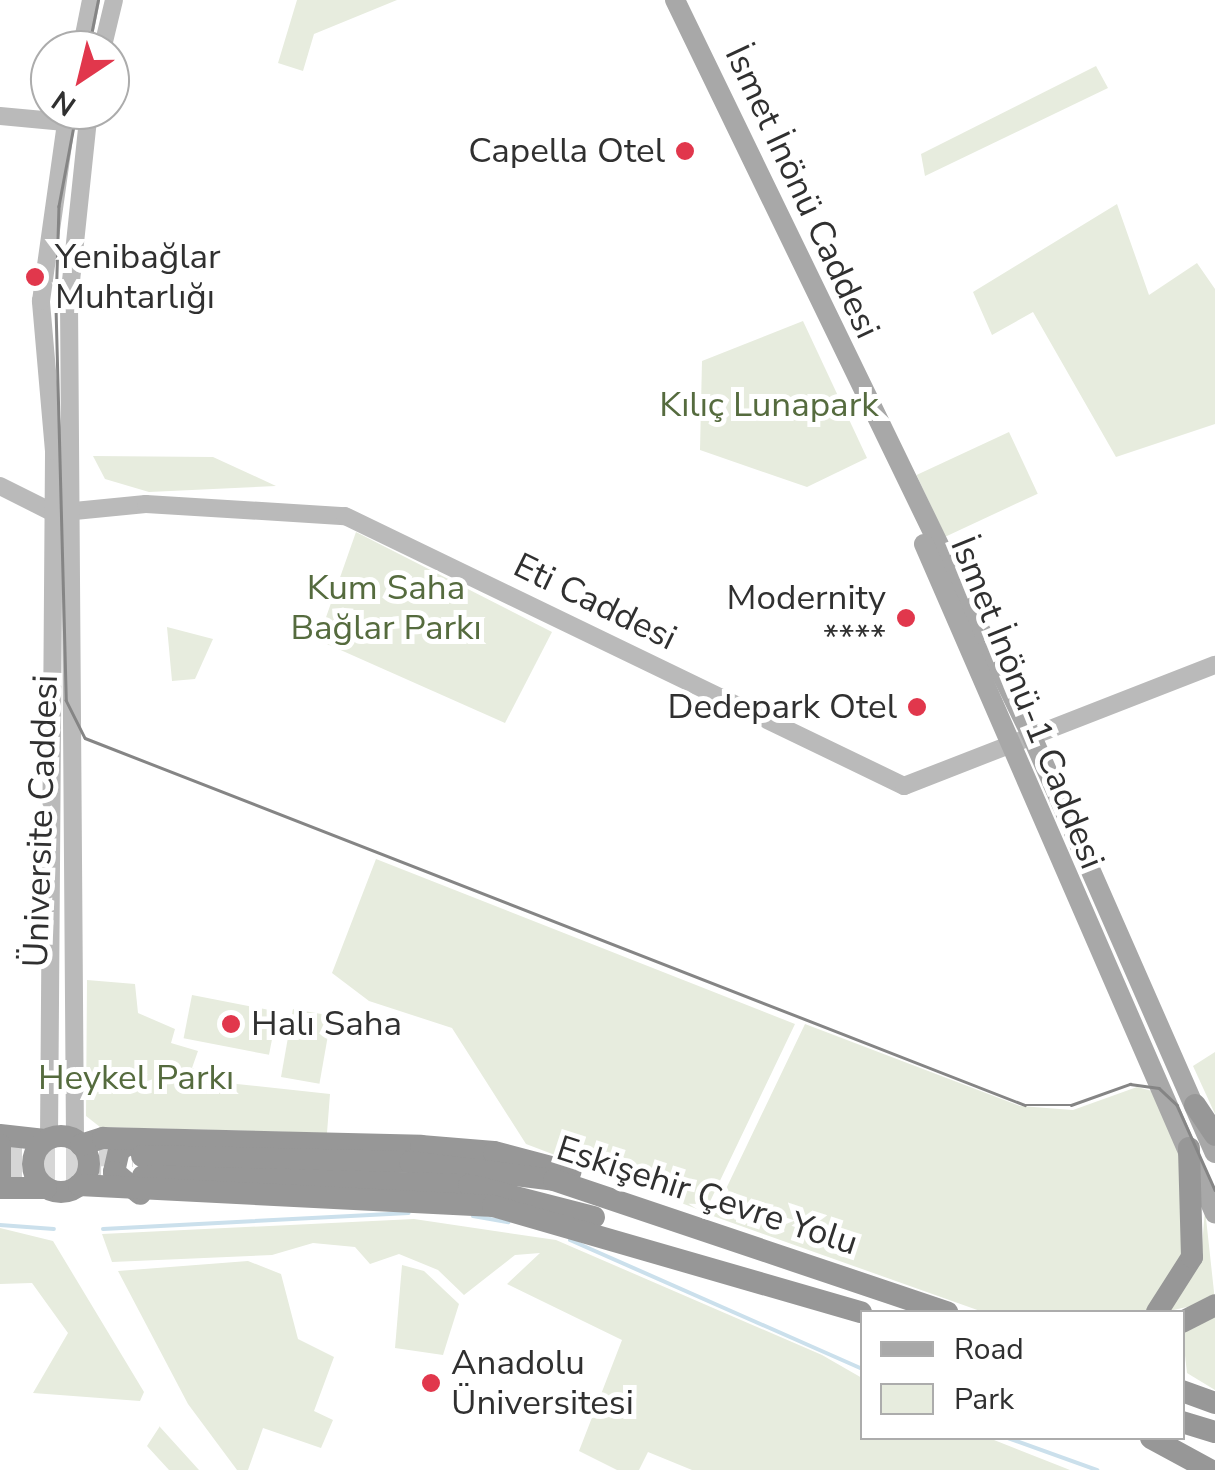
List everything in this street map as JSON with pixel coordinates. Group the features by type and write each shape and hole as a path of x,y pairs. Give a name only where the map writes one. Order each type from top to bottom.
{"highway":[{"path":"1195,1105 1215,1135"},
{"path":"0,1136 78,1142 141,1166 493,1206 860,1311"},
{"path":"46,1188 33,1168 47,1139"},
{"path":"78,1142 89,1161 79,1185"},
{"path":"0,1145 0,1178"},
{"path":"1158,1310 1192,1256 1189,1148"},
{"name":"Eskişehir Çevre Yolu","path":"141,1166 494,1152 941,1310"},
{"path":"0,1188 79,1185 141,1166"},
{"path":"1185,1320 1215,1305"},
{"path":"1185,1423 1215,1432"},
{"path":"1155,1440 1210,1470"}],"main road":[{"path":"85,30 91,0"},
{"path":"107,30 114,0"},
{"name":"İsmet İnönü Caddesi","path":"675,0 920,522"},
{"path":"0,116 30,116"},
{"name":"Üniversite Caddesi","path":"47,1139 54,513 42,302 64,130"},
{"name":"Üniversite Caddesi","path":"78,1142 75,505 69,300 87,130"},
{"path":"0,486 54,513"},
{"name":"Eti Caddesi","path":"54,513 75,505 346,516 890,782 926,781 1215,666"},
{"name":"İsmet İnönü-1 Caddesi","path":"920,522 1033,739 1215,1154"},
{"name":"İsmet İnönü-1 Caddesi","path":"920,522 930,571 1215,1214"}],"green space":[{"path":"297,0 397,0 314,34 303,71 278,63"},
{"path":"1096,66 1108,88 925,176 921,154"},
{"path":"1117,204 1149,295 1197,263 1215,289 1215,424 1116,457 1033,312 992,335 973,292"},
{"name":"Kılıç Lunapark","path":"803,321 867,458 807,487 700,450 702,361"},
{"path":"1009,432 1038,494 945,537 917,475"},
{"path":"93,456 213,457 276,486 149,492 105,479"},
{"name":"Kum Saha Bağlar Parkı","path":"356,532 552,632 505,723 318,640"},
{"path":"167,627 213,639 195,679 172,681"},
{"path":"376,859 795,1024 705,1212 526,1144 452,1028 369,1001 332,973"},
{"name":"Heykel Parkı","path":"87,980 135,984 138,1013 175,1029 171,1043 198,1051 192,1068 237,1084 330,1094 327,1133 100,1127 86,1116"},
{"name":"Halı Saha","path":"192,995 277,1012 269,1055 184,1038"},
{"name":"Halı Saha","path":"293,1009 331,1016 319,1084 281,1077"},
{"path":"805,1024 1020,1106 1073,1110 1137,1087 1152,1091 1182,1158 1183,1261 1167,1292 1147,1310 977,1310 713,1216"},
{"path":"1215,1052 1215,1114 1193,1066"},
{"path":"1205,1209 1215,1301 1165,1310 1202,1247"},
{"path":"414,1219 556,1240 822,1355 860,1377 860,1440 994,1440 1070,1470 692,1470 648,1452 639,1470 617,1470 579,1451 622,1340 507,1284 540,1253 515,1255 464,1295 438,1270 399,1254 370,1264 355,1247 313,1243 272,1255 112,1262 102,1234"},
{"path":"0,1228 53,1241 144,1392 140,1401 33,1393 68,1333 32,1283 0,1284"},
{"path":"248,1261 281,1274 298,1339 334,1357 314,1411 333,1420 321,1448 263,1428 248,1470 237,1470 188,1404 118,1271"},
{"path":"402,1265 424,1271 459,1304 443,1355 395,1348"},
{"path":"1215,1311 1215,1390 1187,1373 1185,1327"},
{"path":"160,1426 199,1470 169,1470 147,1446"}],"waterway":[{"path":"103,1229 409,1213"},
{"path":"473,1216 508,1222"},
{"path":"0,1225 54,1229"},
{"path":"570,1240 860,1368"},
{"path":"1014,1440 1097,1470"}],"tunnel":[{"path":"0,1153 133,1156"},
{"path":"0,1174 101,1176"}],"tram line":[{"path":"92,30 98,0"},
{"path":"73,130 59,206 56,307 66,700 85,738 1025,1105 1071,1105 1130,1084 1159,1088 1177,1105 1215,1190"}],"place":[{"name":"Capella Otel","path":"685,151"},
{"name":"Yenibağlar Muhtarlığı","path":"35,277"},
{"name":"Modernity ****","path":"906,618"},
{"name":"Dedepark Otel","path":"917,707"},
{"name":"Halı Saha","path":"231,1024"},
{"name":"Anadolu Üniversitesi","path":"431,1383"}]}
